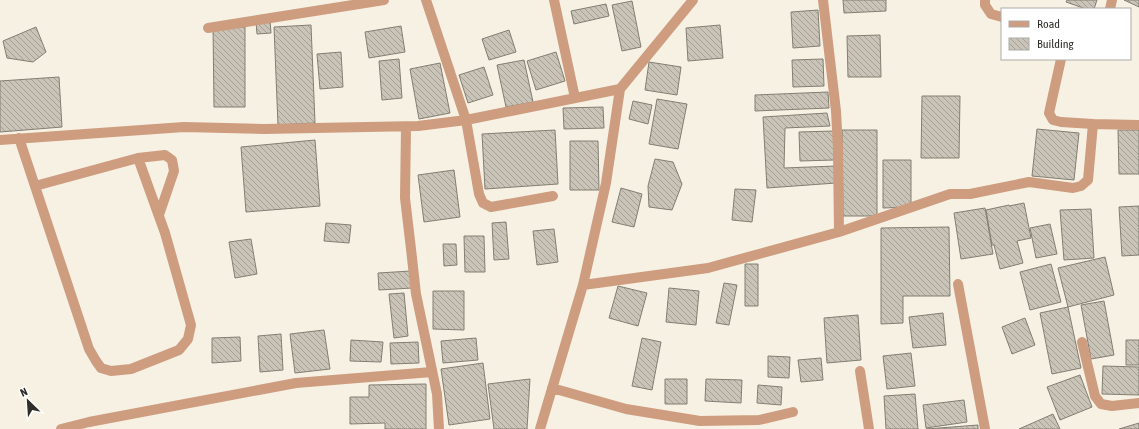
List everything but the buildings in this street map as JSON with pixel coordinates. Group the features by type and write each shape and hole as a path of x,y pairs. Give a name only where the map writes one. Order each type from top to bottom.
{"street":[{"path":"208,28 384,0"},
{"path":"426,0 466,120 479,194 483,203 491,207 553,196"},
{"path":"554,0 575,98"},
{"path":"540,429 583,285 606,183 620,89 693,0"},
{"path":"823,0 836,111 839,232"},
{"path":"985,0 985,5 991,14 1001,16"},
{"path":"1061,60 1050,113 1053,120 1092,124 1139,125"},
{"path":"0,140 184,127 264,129 406,127 466,120 620,89"},
{"path":"583,285 708,268 839,232 950,194 970,194 1029,182 1073,188 1081,186 1088,180 1092,124"},
{"path":"406,127 405,198 416,294 437,394 439,429"},
{"path":"19,138 89,349 101,368 111,372 131,369 179,350 188,339 191,325 165,233 138,158"},
{"path":"35,186 138,158 165,155 172,160 174,171 159,215"},
{"path":"958,284 985,429"},
{"path":"1082,342 1095,396 1101,404 1112,406 1139,402"},
{"path":"860,371 869,429"},
{"path":"61,429 89,422 296,383 432,372"},
{"path":"552,388 626,409 700,421 758,420 792,412"}]}
